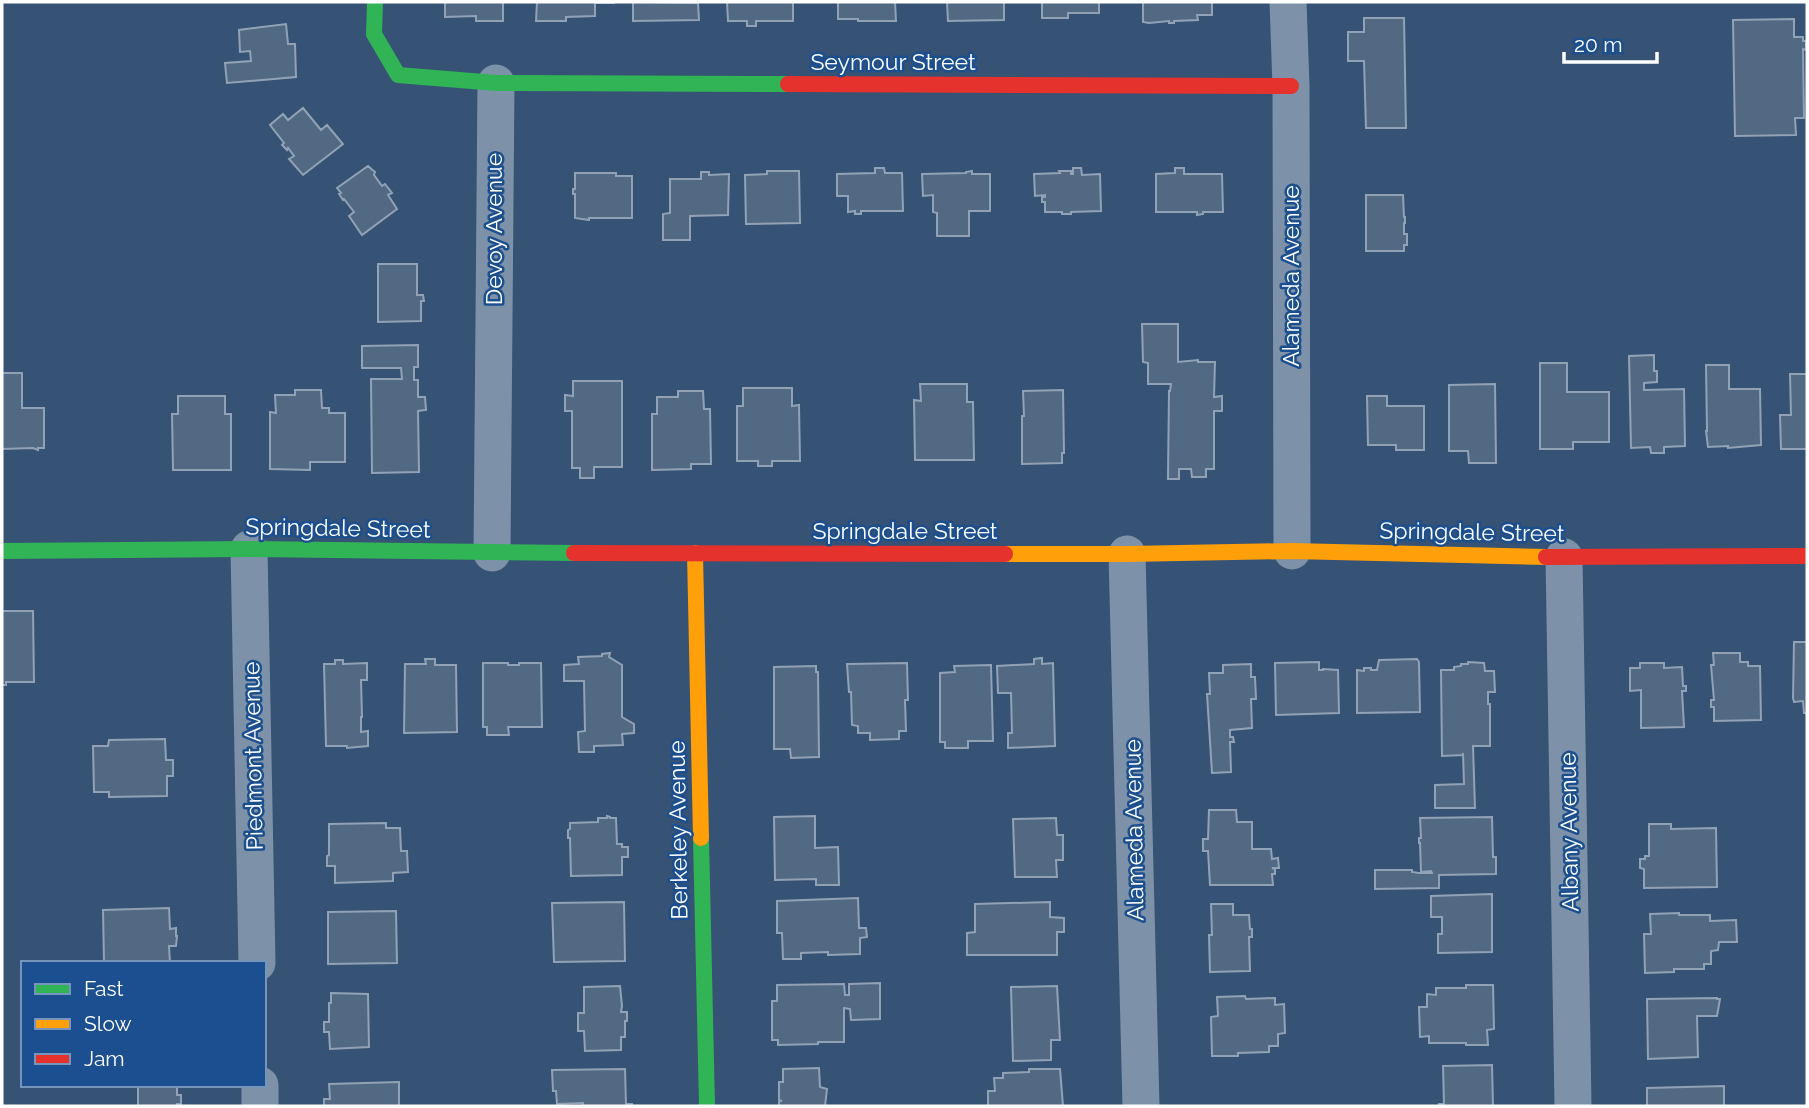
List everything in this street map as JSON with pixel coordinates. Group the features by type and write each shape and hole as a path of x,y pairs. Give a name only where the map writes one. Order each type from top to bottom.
{"street":[{"path":"375,2 374,34 398,75 496,83"},
{"name":"Alameda Avenue","path":"1288,2 1291,86 1292,551"},
{"name":"Seymour Street","path":"496,83 1291,86"},
{"name":"Devoy Avenue","path":"492,553 496,83"},
{"name":"Piedmont Avenue","path":"248,550 257,961"},
{"name":"Springdale Street","path":"2,551 1128,554 1292,551 1564,557 1807,556"},
{"name":"Berkeley Avenue","path":"695,553 707,1106"},
{"name":"Alameda Avenue","path":"1128,554 1141,1106"},
{"name":"Albany Avenue","path":"1564,557 1573,1106"},
{"path":"260,1087 260,1106"}],"building":[{"path":"445,2 503,2 503,21 476,21 476,16 445,17"},
{"path":"537,2 614,3 595,3 595,16 566,17 566,21 536,21"},
{"path":"633,2 698,3 699,20 633,21"},
{"path":"727,2 793,2 793,21 756,21 756,26 747,26 747,21 728,21"},
{"path":"838,2 895,2 896,21 838,19"},
{"path":"947,2 1004,2 1004,20 948,21"},
{"path":"1042,2 1099,2 1099,13 1068,13 1068,18 1042,18"},
{"path":"1143,2 1212,2 1212,15 1197,15 1198,20 1174,23 1143,22"},
{"path":"1364,18 1404,18 1406,128 1366,128 1364,61 1348,61 1348,32 1364,32"},
{"path":"1794,19 1794,37 1803,37 1803,41 1806,41 1806,50 1803,49 1804,118 1795,118 1796,135 1735,136 1733,20"},
{"path":"286,24 288,44 295,44 296,77 227,83 225,63 251,61 250,51 240,52 239,30"},
{"path":"303,108 321,130 327,125 343,144 303,175 289,159 294,156 282,145 284,143 270,125 283,114 288,120"},
{"path":"368,166 375,172 374,175 382,186 385,184 392,193 388,195 397,209 362,235 349,216 354,212 337,188"},
{"path":"875,168 884,168 885,173 902,173 903,211 861,211 861,214 848,212 848,196 837,196 837,174 875,173"},
{"path":"1073,168 1081,168 1082,175 1100,174 1101,211 1071,214 1045,212 1042,197 1045,195 1035,196 1034,174 1071,171 1073,174"},
{"path":"1175,168 1184,168 1184,174 1222,174 1223,212 1203,212 1197,215 1197,212 1156,212 1156,174 1175,173"},
{"path":"767,171 799,171 800,223 746,224 745,175 767,174"},
{"path":"972,171 972,174 990,174 990,211 969,211 969,236 937,236 937,213 933,212 933,195 923,196 922,174"},
{"path":"701,172 709,172 709,175 729,174 728,215 690,216 690,240 663,240 663,214 670,213 670,179 701,179"},
{"path":"575,173 616,173 616,176 632,176 632,218 575,218"},
{"path":"1366,195 1403,195 1404,234 1407,234 1404,251 1366,251"},
{"path":"378,264 417,264 417,295 423,295 424,301 421,301 421,321 378,322"},
{"path":"1142,324 1178,324 1178,362 1215,362 1214,397 1222,396 1222,411 1214,411 1214,469 1206,469 1206,477 1192,477 1191,469 1179,469 1179,479 1168,479 1171,384 1148,384 1148,363 1143,362"},
{"path":"418,345 418,367 414,367 414,380 418,380 418,397 425,397 426,410 418,411 419,472 372,473 371,379 402,379 401,368 362,368 362,346"},
{"path":"1654,355 1657,382 1644,383 1644,390 1684,389 1685,446 1664,447 1664,453 1651,453 1650,447 1631,448 1629,356"},
{"path":"1540,363 1567,363 1567,392 1609,392 1609,442 1573,442 1573,449 1540,449"},
{"path":"1706,365 1729,365 1729,389 1760,389 1761,445 1708,447"},
{"path":"2,373 22,373 22,408 44,408 44,448 2,449"},
{"path":"1790,374 1807,374 1807,449 1781,449 1780,415 1791,415"},
{"path":"573,381 622,381 622,467 594,467 594,478 580,478 580,468 572,468 572,411 565,411 565,395 573,396"},
{"path":"920,384 967,384 967,402 973,402 974,460 915,460 914,400 921,401"},
{"path":"1495,384 1496,463 1469,463 1468,451 1449,451 1449,385"},
{"path":"743,388 792,388 792,406 799,405 800,461 772,461 772,466 758,466 758,461 737,461 737,406 743,406"},
{"path":"295,390 321,390 322,408 329,408 329,413 345,413 345,462 310,462 310,470 270,469 270,412 276,413 275,395 295,395"},
{"path":"1063,390 1062,463 1022,464 1023,391"},
{"path":"678,391 703,391 704,409 710,409 711,464 691,464 691,469 652,470 652,414 657,414 657,397 678,397"},
{"path":"178,396 225,396 225,414 231,414 231,470 173,470 172,414 178,414"},
{"path":"1367,396 1387,396 1387,406 1424,406 1424,450 1396,450 1396,445 1368,445"},
{"path":"2,611 33,611 34,682 6,682 6,685 2,685"},
{"path":"1794,642 1807,642 1807,713 1804,713 1803,701 1794,702 1793,698"},
{"path":"610,653 609,657 622,665 622,717 634,724 634,733 622,734 623,745 594,746 594,752 579,752 578,732 585,731 584,681 564,681 564,665 579,664 578,657"},
{"path":"1713,653 1740,653 1740,662 1748,662 1748,666 1760,666 1761,720 1714,721 1714,707 1711,707 1711,700 1714,700 1711,665 1714,665"},
{"path":"1042,658 1042,664 1053,663 1055,746 1008,748 1008,733 1012,733 1011,693 998,693 997,666 1034,664 1034,659"},
{"path":"425,659 435,659 435,665 456,665 457,732 404,733 405,664 426,664"},
{"path":"1417,659 1420,712 1357,713 1357,670 1377,670 1379,660"},
{"path":"335,660 343,660 343,664 367,663 367,680 361,680 361,732 368,731 368,746 326,746 324,664 335,664"},
{"path":"1319,662 1319,670 1338,670 1339,713 1276,715 1275,663"},
{"path":"1468,662 1484,663 1485,671 1494,671 1495,692 1488,692 1490,746 1473,746 1475,808 1435,808 1435,785 1464,784 1463,753 1442,756 1441,670 1454,670 1454,667"},
{"path":"483,663 541,663 542,727 508,727 509,735 487,735 487,727 483,727"},
{"path":"907,663 906,731 899,731 899,739 870,740 870,733 858,733 858,726 852,725 847,664"},
{"path":"1640,663 1664,663 1664,668 1682,667 1683,686 1686,686 1686,691 1682,691 1684,727 1641,728 1641,690 1630,691 1630,668 1640,668"},
{"path":"1251,664 1251,677 1255,677 1256,699 1251,699 1252,728 1230,730 1230,737 1233,737 1234,742 1230,742 1231,772 1212,773 1207,694 1210,694 1209,673 1223,673 1223,665"},
{"path":"991,665 993,741 968,741 968,748 945,748 945,742 940,742 940,673 955,672 954,666"},
{"path":"816,666 819,757 791,758 790,749 774,749 774,667"},
{"path":"165,739 166,760 173,760 173,776 167,776 167,796 109,797 109,792 94,792 93,746 108,746 109,740"},
{"path":"1209,810 1236,810 1237,822 1252,822 1252,849 1271,849 1272,859 1278,858 1279,868 1272,868 1275,869 1275,874 1272,874 1273,885 1210,885 1208,851 1203,851 1203,839 1208,839"},
{"path":"815,816 815,848 838,847 839,885 816,885 816,879 775,880 774,817"},
{"path":"1492,817 1496,874 1439,875 1439,888 1375,889 1375,870 1432,873 1421,872 1420,818"},
{"path":"598,818 616,818 617,844 628,847 628,857 622,857 622,875 571,876 568,838 570,823 598,822"},
{"path":"1056,818 1057,835 1063,835 1063,860 1056,860 1057,877 1015,877 1013,819"},
{"path":"386,823 386,828 400,828 401,851 407,851 408,872 393,873 393,881 335,883 335,866 327,866 329,824"},
{"path":"1649,824 1671,824 1671,829 1716,828 1717,887 1644,888 1644,869 1640,868 1640,859 1649,856"},
{"path":"1492,894 1492,952 1438,953 1442,917 1431,917 1431,896"},
{"path":"858,898 859,928 866,928 867,937 860,938 860,954 801,953 801,959 783,959 782,933 777,933 777,901"},
{"path":"624,902 625,961 554,962 552,903"},
{"path":"1050,902 1050,917 1064,918 1064,932 1057,932 1057,955 967,955 967,933 975,932 975,904"},
{"path":"1211,904 1233,904 1233,915 1249,915 1252,929 1252,937 1249,937 1250,971 1210,972"},
{"path":"169,908 170,929 176,928 177,936 176,946 169,946 170,961 104,961 103,910"},
{"path":"396,911 397,963 328,964 328,912"},
{"path":"1650,914 1710,915 1710,921 1736,920 1737,942 1719,942 1718,950 1711,951 1711,964 1704,964 1704,969 1645,973 1644,934 1651,934"},
{"path":"880,983 880,1019 851,1020 850,1009 844,1008 844,1042 778,1045 778,1040 772,1040 772,1001 777,1001 777,985 844,984 845,995 849,995 849,984"},
{"path":"1466,985 1493,985 1494,1029 1487,1030 1488,1045 1429,1043 1429,1036 1420,1037 1419,1007 1427,1007 1427,994 1436,995 1436,988 1466,988"},
{"path":"620,986 621,1012 627,1012 621,1050 585,1051 584,1031 578,1031 578,1013 584,1013 584,987"},
{"path":"1057,986 1060,1040 1051,1040 1051,1060 1013,1061 1011,987"},
{"path":"331,993 368,994 369,1047 330,1049 329,1032 324,1032 324,1022 329,1022"},
{"path":"1245,996 1246,999 1275,998 1275,1005 1284,1004 1285,1033 1278,1034 1278,1046 1269,1046 1269,1052 1212,1056 1211,1017 1218,1016 1217,997"},
{"path":"1647,999 1720,999 1717,1016 1697,1016 1698,1057 1648,1059"},
{"path":"1492,1065 1493,1106 1439,1106 1444,1104 1443,1066"},
{"path":"819,1068 820,1087 827,1089 825,1106 779,1106 779,1101 782,1101 779,1100 779,1082 783,1082 783,1069"},
{"path":"625,1069 626,1104 632,1106 557,1104 552,1070"},
{"path":"1029,1069 1060,1069 1063,1106 988,1106 988,1091 995,1091 994,1078 1003,1078 1003,1073 1029,1072"},
{"path":"399,1082 399,1106 324,1106 324,1099 330,1099 329,1084"},
{"path":"1724,1086 1724,1106 1647,1106 1647,1088"},
{"path":"138,1087 177,1087 177,1095 181,1095 181,1104 177,1106 138,1106"}],"traffic: fast":[{"path":"375,2 374,34 398,75 496,83 788,84"},
{"path":"2,551 249,549 574,553"},
{"path":"701,838 707,1106"}],"traffic: slow":[{"path":"1005,554 1292,551 1546,557"},
{"path":"695,553 701,838"}],"traffic: jam":[{"path":"788,84 1291,86"},
{"path":"574,553 1005,554"},
{"path":"1546,557 1807,556"}]}
